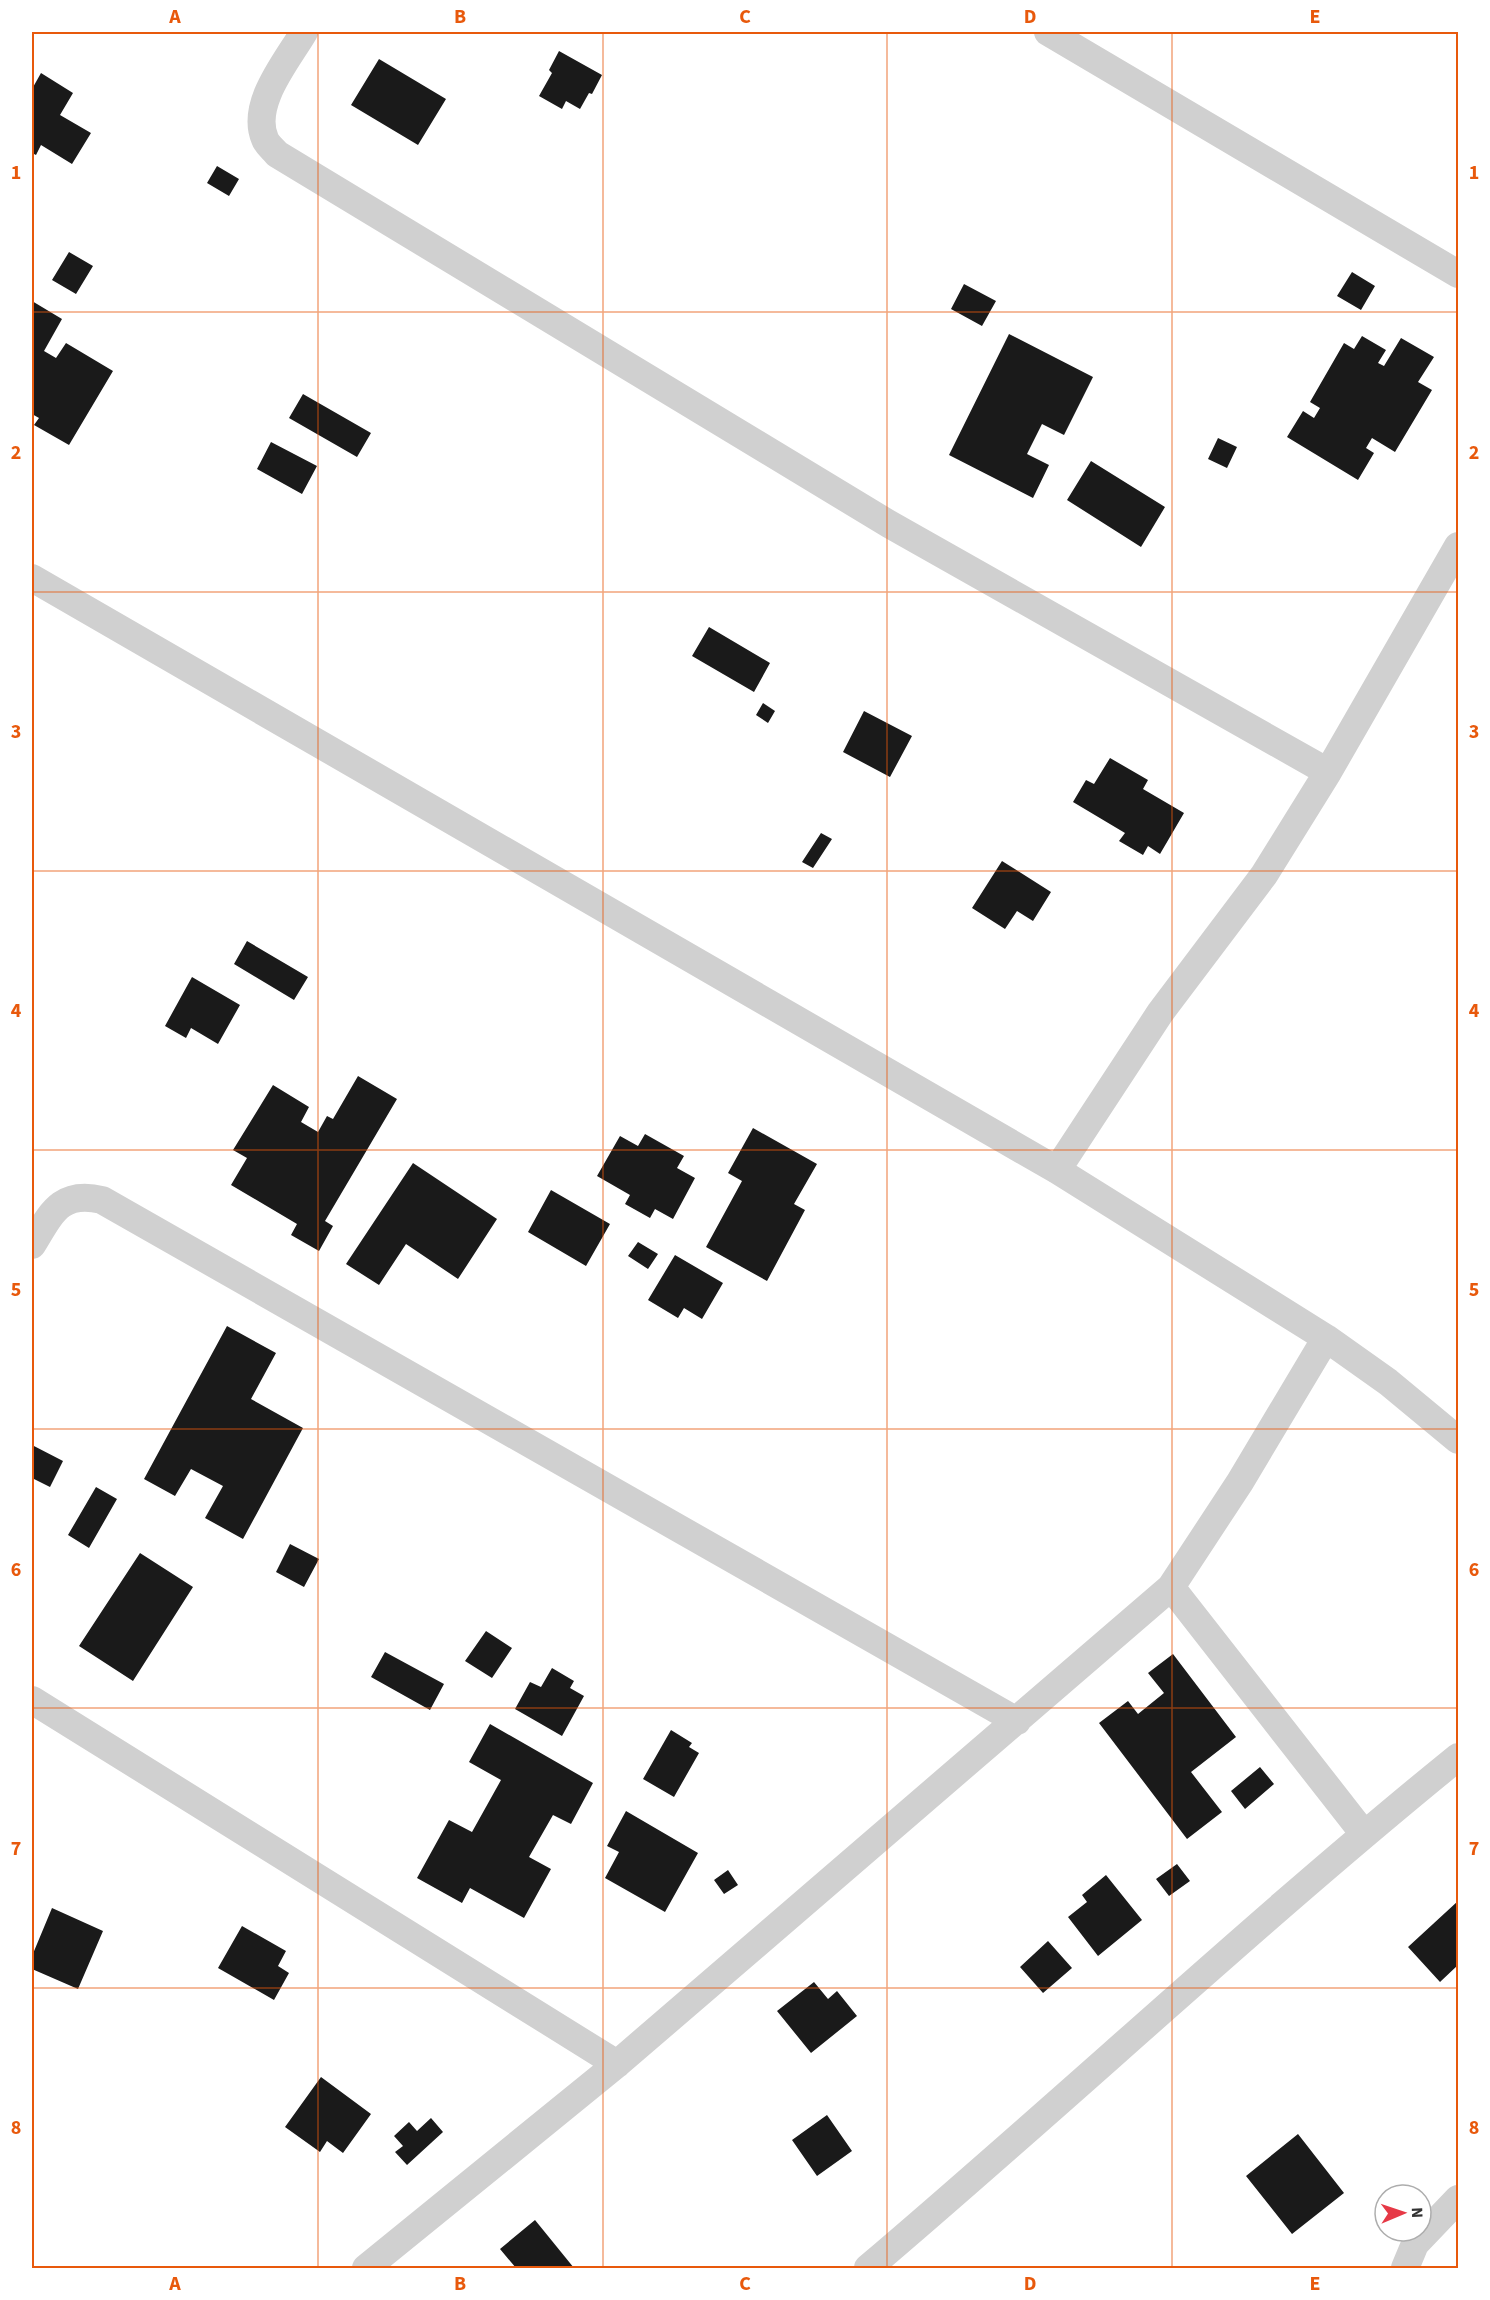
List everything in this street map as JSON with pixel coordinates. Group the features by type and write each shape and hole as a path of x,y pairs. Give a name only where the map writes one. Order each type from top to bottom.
{"street":[{"path":"304,32 261,108 261,126 266,142 277,154 889,524 1328,772"},
{"path":"1048,32 1458,274"},
{"path":"1057,1170 1160,1013 1264,875 1328,772 1458,546"},
{"path":"32,578 1057,1170 1326,1338 1388,1382 1456,1436"},
{"path":"32,1245 54,1208 77,1197 102,1200 1017,1721"},
{"path":"366,2268 617,2064 1171,1587 1240,1482 1326,1338"},
{"path":"1171,1587 1364,1834"},
{"path":"32,1700 617,2064"},
{"path":"868,2268 979,2174 1364,1834 1458,1757"},
{"path":"1405,2268 1415,2244 1458,2199"}],"building":[{"path":"559,51 602,75 592,94 589,93 580,109 566,101 562,109 539,96 552,73 549,70"},
{"path":"379,59 446,99 418,145 351,105"},
{"path":"41,73 73,93 60,115 91,133 72,164 41,145 36,155 32,153 32,89"},
{"path":"217,166 239,179 229,196 207,183"},
{"path":"69,252 93,266 76,294 52,280"},
{"path":"1352,272 1375,286 1361,310 1337,296"},
{"path":"964,284 996,301 982,326 951,309"},
{"path":"32,301 62,319 44,351 56,358 66,343 113,371 69,445 34,425 39,418 32,414"},
{"path":"1009,334 1093,377 1064,435 1042,424 1027,454 1049,465 1033,498 949,455"},
{"path":"1362,336 1386,350 1378,363 1384,366 1401,338 1434,357 1418,382 1432,390 1395,452 1372,438 1366,448 1374,453 1358,480 1287,437 1303,411 1314,418 1320,408 1310,402 1344,343 1354,349"},
{"path":"303,394 371,433 357,457 289,418"},
{"path":"1218,438 1237,447 1227,468 1208,459"},
{"path":"271,442 317,466 302,494 257,469"},
{"path":"1091,461 1165,507 1141,547 1067,500"},
{"path":"709,627 770,663 754,692 692,656"},
{"path":"763,703 775,711 768,723 756,715"},
{"path":"864,711 912,736 890,777 843,752"},
{"path":"1110,758 1148,780 1143,789 1184,813 1160,854 1148,846 1143,855 1119,841 1125,833 1073,802 1086,780 1094,784"},
{"path":"821,833 832,839 813,868 802,862"},
{"path":"1002,861 1051,892 1033,921 1017,911 1005,929 972,908"},
{"path":"247,941 308,977 294,1000 234,964"},
{"path":"192,977 240,1005 218,1044 191,1028 186,1038 165,1026"},
{"path":"358,1076 397,1099 325,1221 333,1226 319,1251 291,1235 297,1224 231,1185 247,1158 233,1150 273,1085 309,1107 301,1122 318,1132 327,1116 333,1119"},
{"path":"753,1128 817,1164 794,1204 805,1210 767,1281 706,1247 742,1181 728,1173"},
{"path":"645,1134 684,1156 677,1168 695,1178 673,1219 655,1209 650,1218 625,1204 630,1195 597,1176 620,1136 638,1146"},
{"path":"413,1163 497,1219 458,1279 406,1244 379,1285 346,1264"},
{"path":"551,1190 610,1224 586,1266 528,1232"},
{"path":"638,1242 658,1254 648,1269 628,1256"},
{"path":"675,1255 723,1283 702,1319 684,1308 678,1318 648,1300"},
{"path":"227,1326 276,1353 251,1399 303,1428 243,1539 205,1518 223,1486 191,1469 175,1496 144,1479"},
{"path":"32,1445 63,1461 50,1487 32,1478"},
{"path":"96,1487 117,1499 89,1548 68,1535"},
{"path":"290,1544 319,1559 304,1587 276,1572"},
{"path":"140,1553 193,1587 133,1681 79,1646"},
{"path":"486,1631 512,1648 492,1678 465,1661"},
{"path":"385,1652 444,1684 430,1710 371,1677"},
{"path":"1173,1654 1236,1737 1191,1772 1222,1812 1187,1839 1099,1723 1128,1701 1138,1714 1164,1693 1148,1673"},
{"path":"552,1668 574,1681 570,1688 584,1696 562,1736 515,1709 530,1682 541,1687"},
{"path":"490,1724 593,1783 571,1824 553,1815 529,1857 551,1869 524,1918 470,1888 462,1903 417,1878 449,1820 472,1832 501,1780 469,1762"},
{"path":"671,1730 692,1743 689,1747 699,1753 674,1797 643,1779"},
{"path":"1260,1767 1274,1784 1245,1809 1231,1791"},
{"path":"626,1811 698,1853 665,1912 605,1878 619,1852 607,1846"},
{"path":"1177,1864 1190,1881 1169,1896 1156,1879"},
{"path":"728,1870 738,1885 724,1894 714,1880"},
{"path":"1106,1875 1142,1920 1098,1956 1068,1917 1087,1902 1082,1895"},
{"path":"1458,1901 1458,1965 1440,1982 1408,1947"},
{"path":"52,1908 103,1931 78,1989 32,1969 32,1956"},
{"path":"242,1926 286,1951 278,1966 289,1973 274,2000 218,1968"},
{"path":"1048,1941 1072,1968 1043,1993 1020,1967"},
{"path":"814,1982 828,1999 837,1991 857,2016 811,2053 777,2011"},
{"path":"321,2077 371,2114 343,2153 327,2141 320,2152 285,2127"},
{"path":"827,2115 852,2151 817,2176 792,2140"},
{"path":"431,2118 443,2132 407,2165 395,2152 403,2146 394,2136 409,2122 417,2131"},
{"path":"1298,2134 1344,2193 1292,2234 1246,2176"},
{"path":"535,2220 574,2268 516,2268 500,2249"}]}
